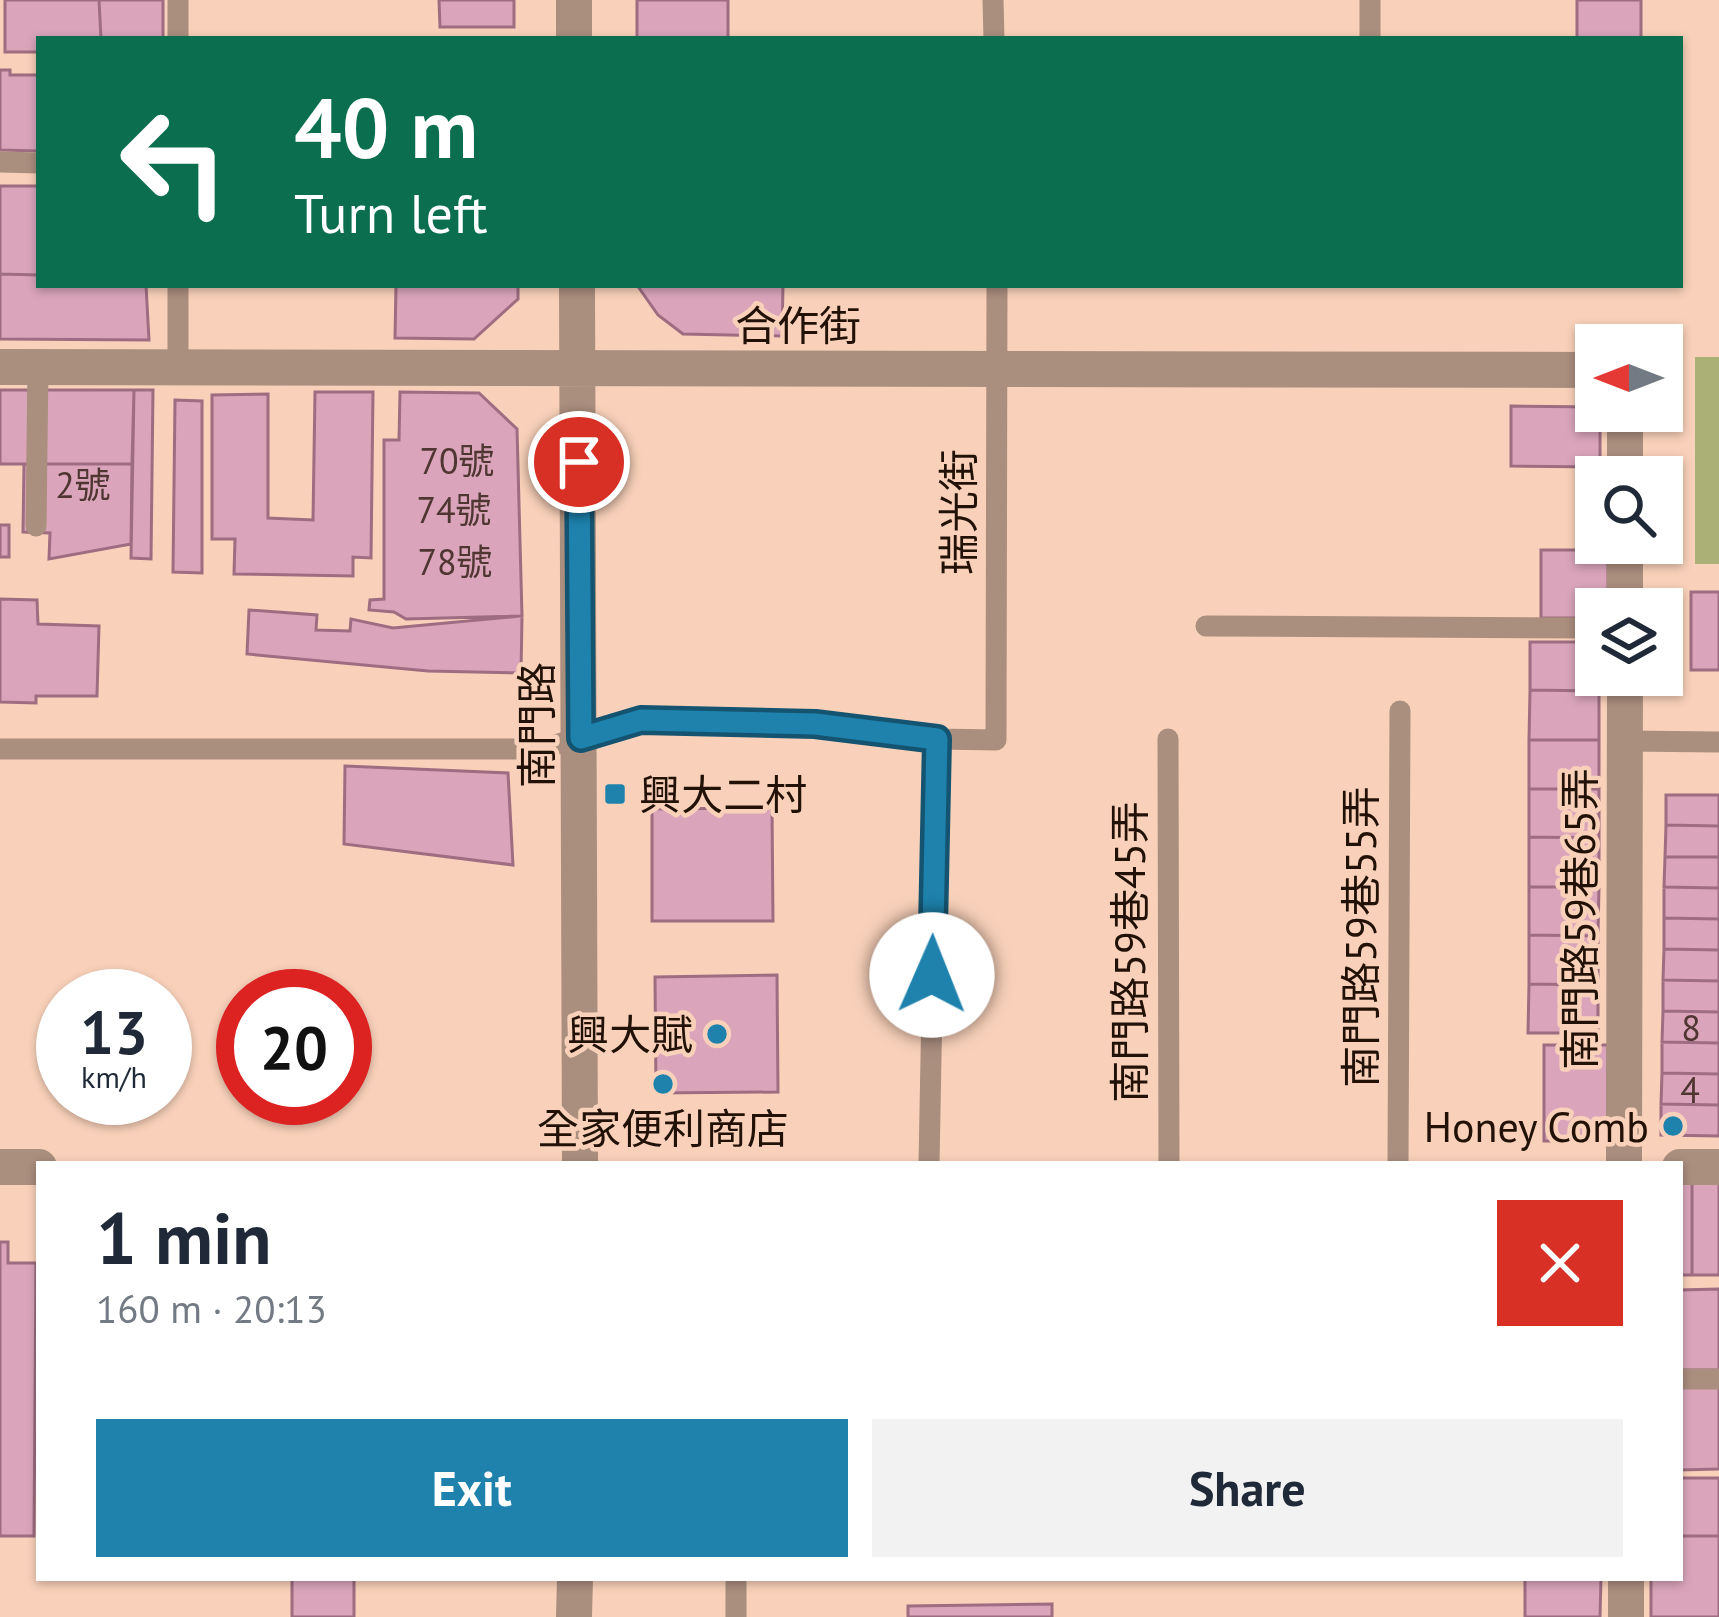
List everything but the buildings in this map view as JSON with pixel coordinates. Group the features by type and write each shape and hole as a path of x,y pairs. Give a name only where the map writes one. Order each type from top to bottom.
{"street":[{"path":"574,0 574,36"},
{"name":"南門路","path":"577,288 580,1161"},
{"name":"合作街","path":"0,367 1575,370"},
{"name":"南門路59巷65弄","path":"1624,1161 1625,696"},
{"path":"0,1167 36,1167"},
{"path":"1683,1167 1719,1167"},
{"path":"574,1581 574,1617"},
{"path":"1626,1581 1626,1617"}],"lane":[{"path":"178,0 178,36"},
{"path":"993,0 994,36"},
{"path":"1370,0 1370,36"},
{"path":"0,162 36,163"},
{"path":"178,288 178,368"},
{"name":"瑞光街","path":"937,739 996,740 997,288"},
{"path":"36,526 38,367"},
{"path":"1206,626 1575,628"},
{"name":"南門路59巷55弄","path":"1398,1161 1400,711"},
{"path":"0,749 541,749 641,720 815,724 937,739 929,1161"},
{"name":"南門路59巷45弄","path":"1168,739 1169,1161"},
{"path":"1625,741 1719,742"},
{"path":"1683,1378 1719,1378"},
{"path":"736,1581 736,1617"}],"green space":[{"path":"1695,357 1719,357 1719,564 1695,564"}],"place":[{"name":"興大二村","path":"615,794"},
{"name":"興大賦","path":"717,1034"},
{"name":"全家便利商店","path":"663,1084"},
{"name":"Honey Comb","path":"1673,1126"}],"route":[{"path":"579,462 581,738 641,720 815,724 937,739 932,975"}]}
